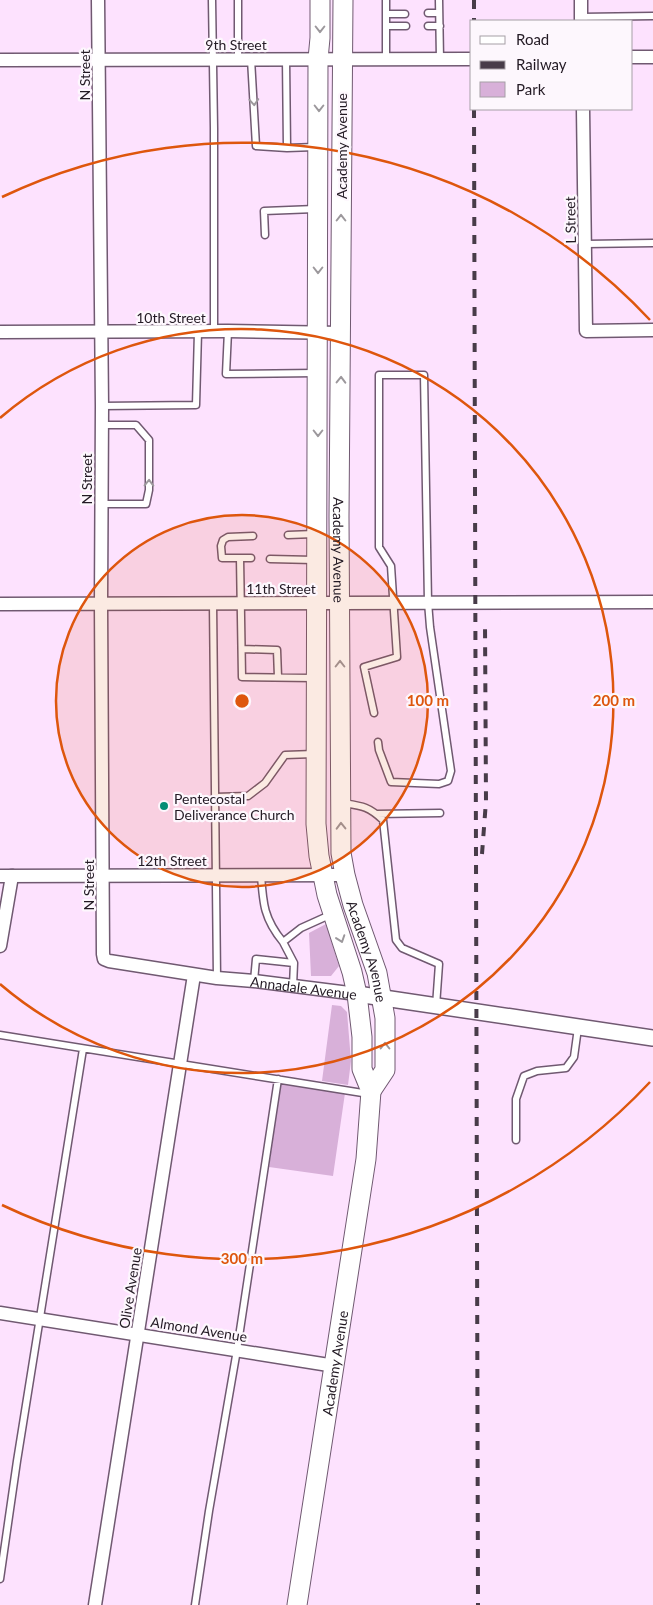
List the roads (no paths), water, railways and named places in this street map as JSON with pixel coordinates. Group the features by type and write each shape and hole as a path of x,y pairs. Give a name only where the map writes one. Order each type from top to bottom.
{"main road":[{"name":"Academy Avenue","path":"297,1605 366,1159 371,1093 362,1070 362,1037 357,994 322,876 316,824 318,59 320,0"},
{"name":"Academy Avenue","path":"343,0 341,59 339,517 341,853 353,906 377,973 382,997 385,1070 371,1093"},
{"path":"317,725 327,748 329,789 335,800 340,803"}],"street":[{"name":"N Street","path":"98,0 102,406 100,604 104,959"},
{"path":"581,0 581,19"},
{"path":"633,57 653,57"},
{"name":"9th Street","path":"0,60 470,59"},
{"name":"L Street","path":"583,110 586,331 653,330"},
{"name":"10th Street","path":"0,332 228,331 341,333"},
{"name":"11th Street","path":"0,604 653,602"},
{"name":"12th Street","path":"6,876 345,875"},
{"path":"0,946 6,876"},
{"name":"Annadale Avenue","path":"104,959 109,962 194,975 382,997 653,1038"},
{"name":"Olive Avenue","path":"96,1605 194,975"},
{"name":"Almond Avenue","path":"0,1313 335,1366"}],"lane":[{"path":"212,0 214,332"},
{"path":"238,0 256,146 287,148 319,147"},
{"path":"386,0 386,59"},
{"path":"439,0 440,59"},
{"path":"428,14 439,13"},
{"path":"386,14 405,14"},
{"path":"581,19 653,16"},
{"path":"386,26 406,26"},
{"path":"428,26 440,26"},
{"path":"286,59 287,148"},
{"path":"265,235 264,211 319,208"},
{"path":"586,244 653,243"},
{"path":"228,331 226,374 317,373"},
{"path":"102,406 196,405 198,332"},
{"path":"374,713 364,667 397,656 391,566 379,547 379,375 424,375 428,602 451,771 448,782 439,784 391,782 379,750 378,742"},
{"path":"101,504 146,504 149,490 149,440 136,425 102,425"},
{"path":"288,535 318,534"},
{"path":"251,558 222,558 221,546 223,540 228,537 254,536"},
{"path":"240,558 242,677 317,678"},
{"path":"270,559 318,560"},
{"path":"213,604 217,978"},
{"path":"242,649 277,650 278,678"},
{"path":"216,797 248,796 265,783 285,755 317,754"},
{"path":"340,803 364,806 371,809 383,820 396,940 402,948 439,964 436,1006"},
{"path":"377,814 440,813"},
{"path":"261,875 263,906 274,931 283,942 294,963 293,986"},
{"path":"283,942 301,928 332,914"},
{"path":"254,981 256,959 294,963"},
{"path":"516,1140 516,1099 524,1076 537,1071 566,1068 574,1057 579,1027"},
{"path":"0,1035 278,1080 371,1093"},
{"path":"0,1579 83,1049"},
{"path":"195,1605 210,1502 237,1350 278,1080"}],"railway":[{"path":"474,0 474,20"},
{"path":"474,110 478,1605"},
{"path":"482,854 486,801 485,623"}],"place":[{"name":"Pentecostal Deliverance Church","path":"164,806"}]}
